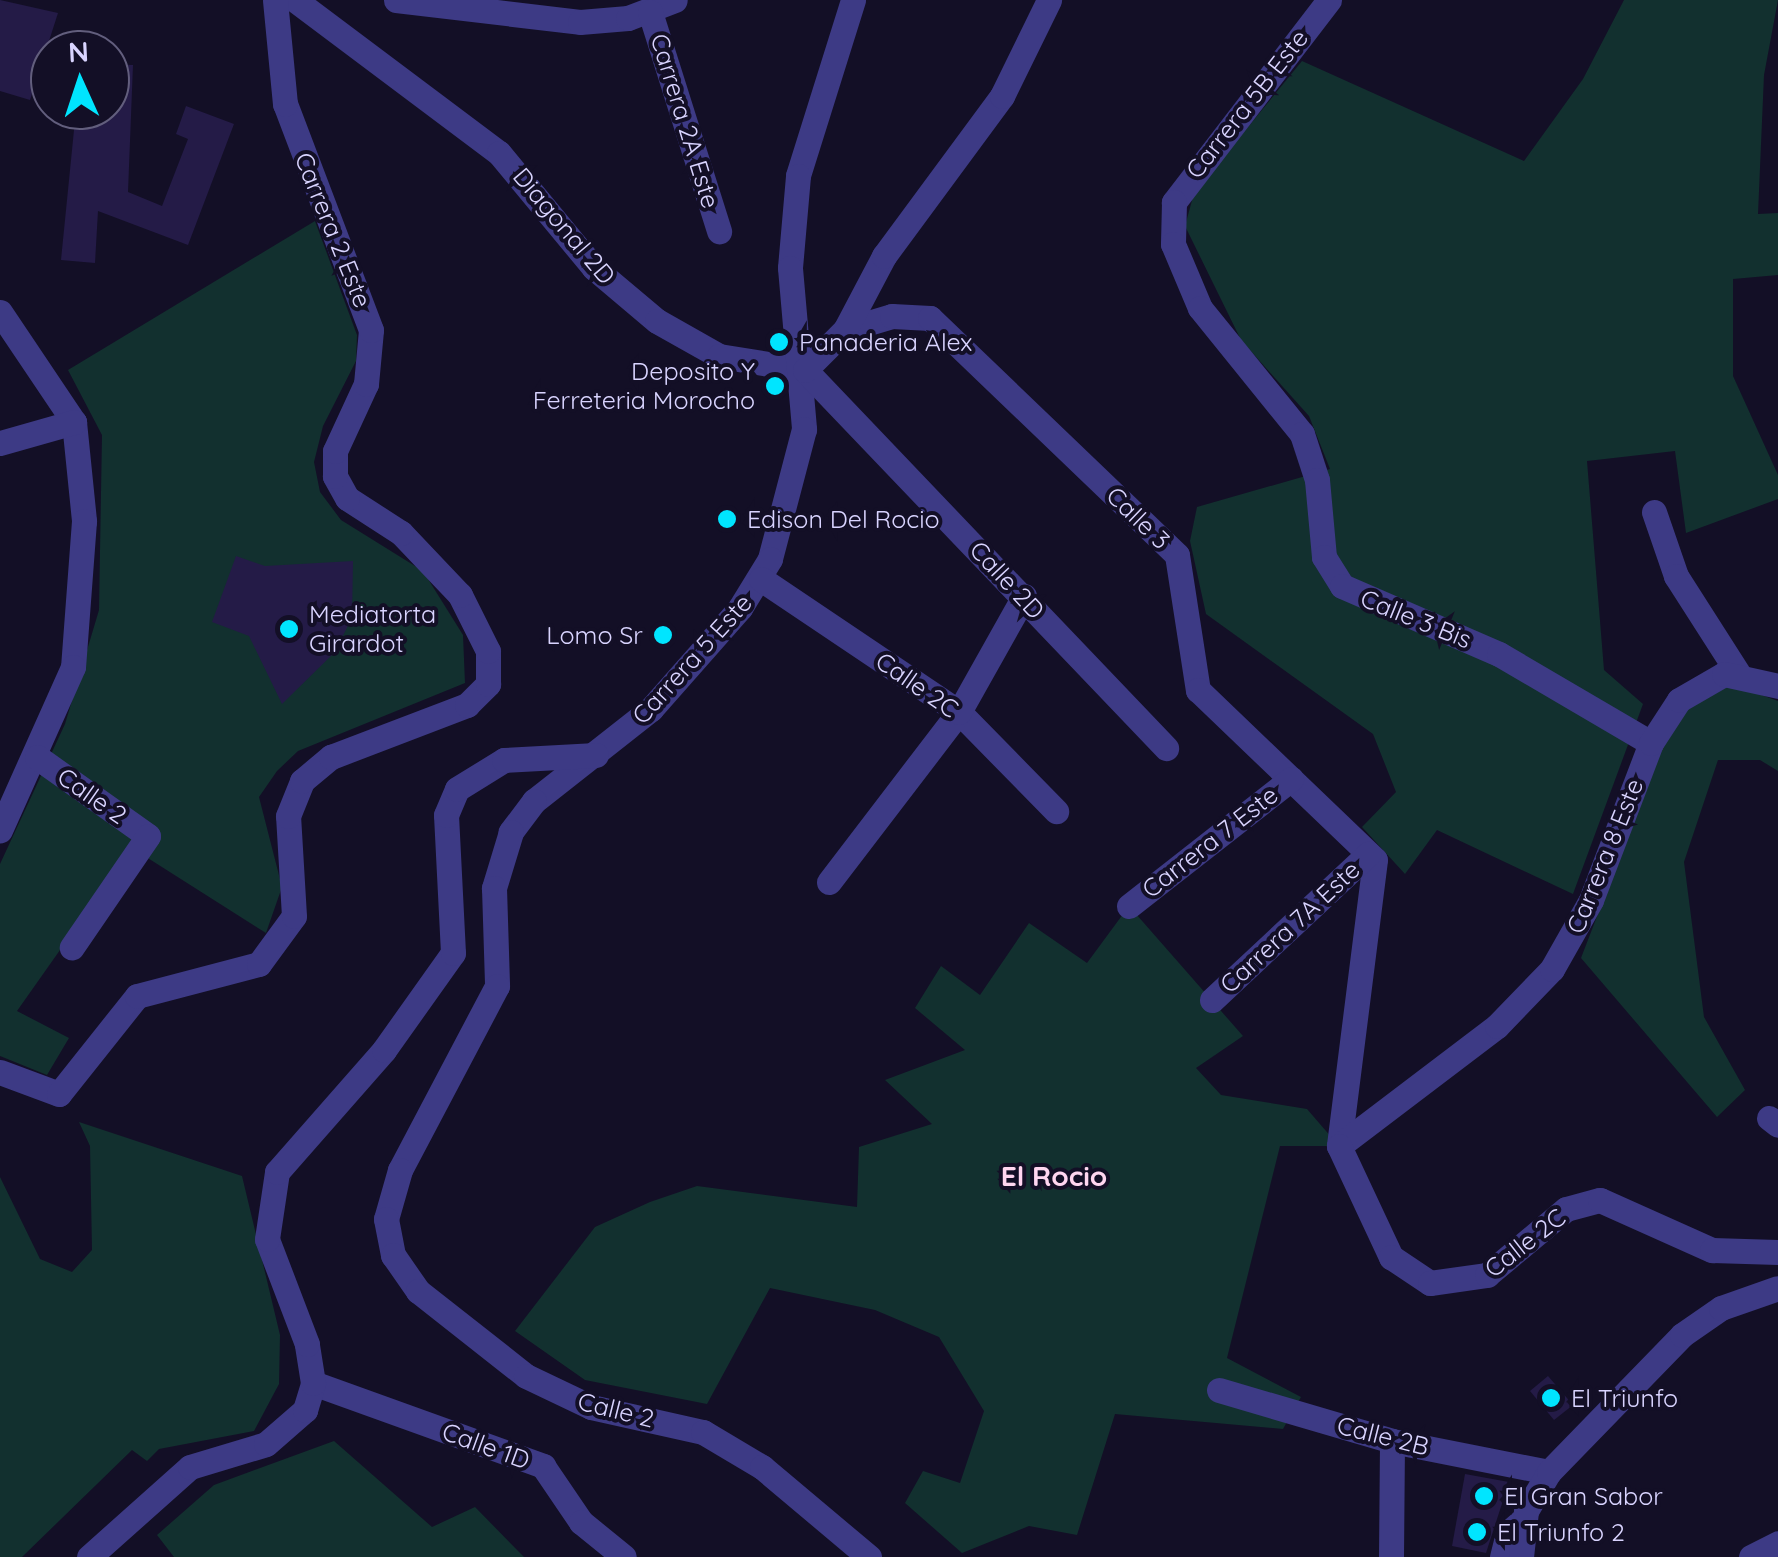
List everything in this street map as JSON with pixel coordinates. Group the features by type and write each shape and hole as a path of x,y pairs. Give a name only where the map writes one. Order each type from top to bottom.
{"street":[{"name":"Carrera 2 Este","path":"0,1072 59,1094 125,1004 165,986 247,972 281,943 298,886 288,816 310,771 453,711 488,684 488,651 460,595 401,534 347,498 335,476 334,451 366,384 371,330 284,104 275,0"},
{"name":"Diagonal 2D","path":"296,0 499,153 594,268 667,328 719,356 805,370"},
{"path":"396,0 580,22 650,12 675,0"},
{"name":"Carrera 5 Este","path":"388,1237 392,1186 497,986 502,850 534,801 651,709 761,579 800,458 805,370 793,211 815,106 853,0"},
{"path":"805,370 845,330 884,256 1002,96 1049,0"},
{"name":"Carrera 5B Este","path":"1171,212 1329,0"},
{"name":"Carrera 2A Este","path":"650,12 719,231"},
{"name":"Calle 3 Bis","path":"1171,212 1173,244 1214,331 1309,448 1324,557 1342,586 1500,654 1651,744"},
{"path":"0,312 74,422 84,521 78,630 37,757 0,830"},
{"name":"Calle 3","path":"845,330 892,316 930,318 1177,555 1198,690 1372,857"},
{"name":"Calle 2D","path":"805,370 1166,748"},
{"path":"0,443 74,422"},
{"path":"1654,512 1676,576 1738,673 1778,686"},
{"name":"Calle 2C","path":"761,579 959,712 1056,812"},
{"path":"828,882 959,712 1024,596"},
{"name":"Carrera 8 Este","path":"1339,1146 1497,1026 1552,970 1591,900 1651,744 1688,691 1738,673"},
{"path":"89,1557 190,1467 278,1438 304,1410 313,1383 267,1239 277,1172 453,953 446,815 457,789 504,760 596,755"},
{"name":"Calle 2","path":"37,757 148,836 72,947"},
{"name":"Carrera 7 Este","path":"1129,906 1291,778"},
{"path":"1339,1146 1372,857"},
{"name":"Carrera 7A Este","path":"1212,1000 1372,857"},
{"name":"Calle 2C","path":"1339,1146 1391,1257 1430,1283 1487,1275 1566,1209 1600,1200 1712,1250 1778,1252"},
{"name":"Calle 2","path":"388,1237 418,1291 526,1376 591,1406 703,1432 762,1467 869,1557"},
{"path":"1502,1557 1548,1472 1694,1326 1778,1288"},
{"name":"Calle 1D","path":"313,1383 543,1466 580,1522 624,1557"},
{"name":"Calle 2B","path":"1220,1390 1392,1441 1548,1472"},
{"path":"1391,1557 1392,1441"},
{"path":"1521,1557 1524,1519"},
{"path":"1751,1557 1778,1542"}],"green space":[{"path":"1624,0 1778,0 1764,75 1758,214 1778,213 1778,275 1733,279 1733,376 1778,475 1778,499 1686,533 1675,451 1587,461 1604,670 1643,704 1573,894 1437,830 1405,874 1362,827 1396,792 1373,734 1206,614 1190,541 1197,507 1330,469 1309,416 1241,340 1185,226 1194,193 1302,61 1524,161 1583,79"},
{"path":"315,221 357,335 356,361 323,426 314,462 320,492 341,520 423,571 463,635 465,683 298,751 277,771 259,797 282,887 266,933 132,848 17,1011 69,1038 47,1075 0,1056 0,864 65,724 99,610 102,435 68,370"},
{"path":"1729,683 1778,701 1778,771 1760,760 1718,760 1684,862 1704,1017 1745,1090 1717,1117 1581,958 1668,732 1682,708"},
{"path":"1129,906 1243,1036 1196,1068 1221,1095 1307,1109 1339,1146 1280,1146 1227,1358 1301,1397 1283,1429 1115,1414 1077,1535 1029,1526 962,1553 905,1503 923,1471 960,1483 984,1411 939,1337 875,1310 770,1288 707,1404 585,1380 515,1331 595,1227 650,1202 697,1186 857,1207 859,1147 932,1124 885,1080 965,1050 915,1008 941,966 980,995 1029,923 1087,963"},
{"path":"79,1122 242,1176 280,1335 279,1384 254,1431 159,1449 147,1461 132,1450 22,1557 0,1557 0,1177 40,1259 72,1272 92,1250 90,1146"},
{"path":"334,1441 432,1527 475,1507 524,1557 174,1557 157,1535 214,1485"}],"building":[{"path":"0,0 58,13 53,30 30,30 30,100 0,91"},
{"path":"130,65 133,65 128,192 162,206 188,139 176,134 186,106 234,124 188,245 98,211 95,263 61,260 74,130 130,130"},
{"name":"Mediatorta Girardot","path":"236,556 265,566 353,561 352,618 334,653 282,704 249,636 212,622"},
{"name":"El Triunfo","path":"1548,1376 1573,1405 1554,1420 1530,1391"},
{"path":"1465,1474 1509,1482 1486,1553 1452,1546"}],"place":[{"name":"Panaderia Alex","path":"779,342"},
{"name":"Deposito Y Ferreteria Morocho","path":"775,386"},
{"name":"Edison Del Rocio","path":"727,519"},
{"name":"Mediatorta Girardot","path":"289,629"},
{"name":"Lomo Sr","path":"663,635"},
{"name":"El Triunfo","path":"1551,1398"},
{"name":"El Gran Sabor","path":"1484,1496"},
{"name":"El Triunfo 2","path":"1477,1532"}],"district":[{"name":"El Rocio","path":"1054,1176"}]}
